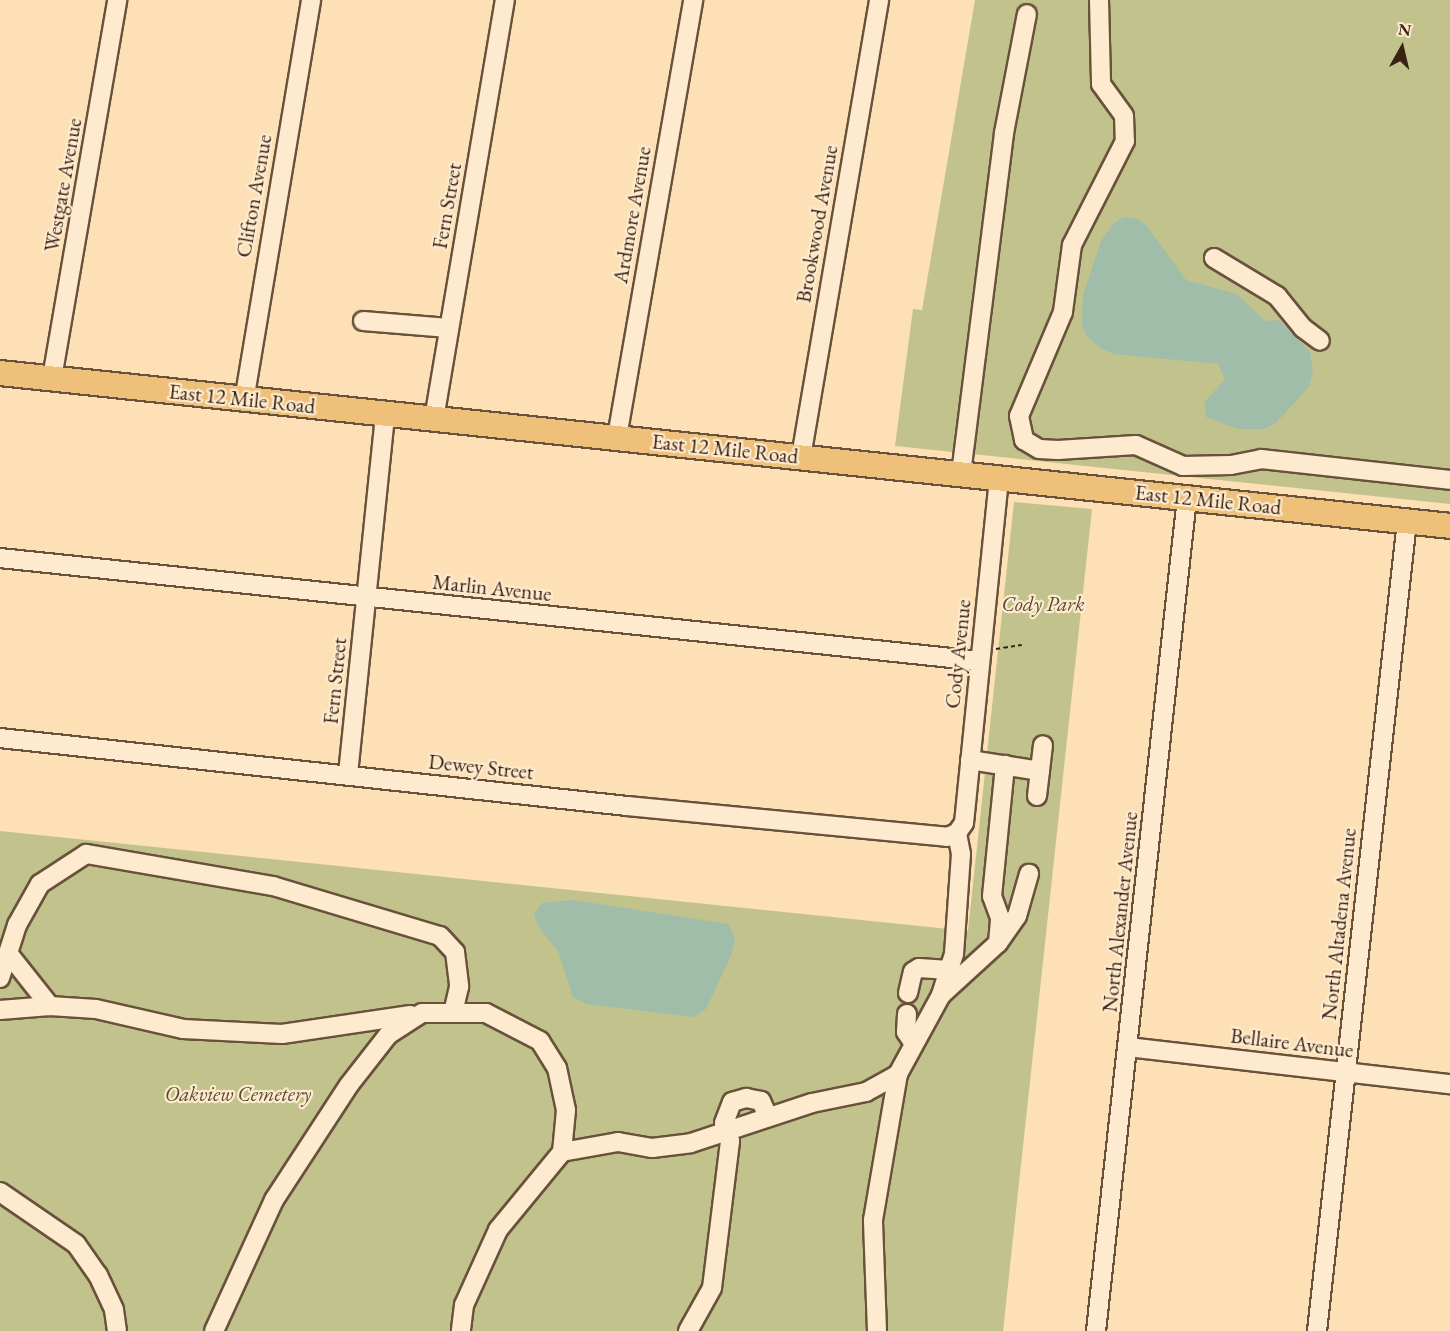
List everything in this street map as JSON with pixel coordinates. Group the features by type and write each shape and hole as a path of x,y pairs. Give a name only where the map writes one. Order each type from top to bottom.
{"main road":[{"name":"East 12 Mile Road","path":"0,373 244,401 617,437 1450,526"}],"street":[{"name":"Westgate Avenue","path":"52,378 117,0"},
{"name":"Clifton Avenue","path":"244,401 311,0"},
{"name":"Fern Street","path":"434,419 506,0"},
{"name":"Ardmore Avenue","path":"617,437 693,0"},
{"name":"Brookwood Avenue","path":"801,457 879,0"},
{"path":"1099,0 1101,84 1124,116 1125,141 1072,245 1063,312 1019,416 1024,440 1039,449 1058,450 1136,445 1183,466 1232,465 1261,459 1450,480"},
{"path":"960,474 1004,133 1027,14"},
{"path":"1214,258 1277,296 1303,328 1320,341"},
{"path":"363,321 449,328"},
{"name":"Fern Street","path":"348,774 385,413"},
{"name":"Cody Avenue","path":"957,833 964,823 970,760 985,654 999,478"},
{"name":"North Alexander Avenue","path":"1096,1331 1187,498"},
{"name":"North Altadena Avenue","path":"1317,1331 1407,521"},
{"name":"Marlin Avenue","path":"0,558 367,597 985,654"},
{"name":"Dewey Street","path":"0,738 947,837 957,833"},
{"path":"1037,796 1043,745"},
{"path":"970,760 1040,771"},
{"path":"998,944 1000,918 992,896 1005,765"},
{"path":"877,1331 873,1220 898,1074 941,995 954,954 962,854 957,833"},
{"path":"0,978 8,953 9,924 40,884 86,854 273,886 440,936 455,952 459,987 453,1012"},
{"path":"941,995 998,944 1017,916 1029,874"},
{"path":"8,953 50,1006"},
{"path":"908,993 913,972 919,968 949,970"},
{"path":"0,1010 50,1006 96,1009 183,1029 282,1034 369,1024 422,1012 486,1013 540,1041 557,1068 566,1110 562,1152 498,1230 464,1305 461,1331"},
{"path":"214,1331 286,1180 349,1085 388,1035 422,1012"},
{"path":"907,1014 906,1032 915,1044"},
{"name":"Bellaire Avenue","path":"1128,1047 1450,1084"},
{"path":"562,1152 618,1142 652,1148 681,1144 768,1117 866,1092 898,1074"},
{"path":"688,1331 712,1288 730,1141 724,1123 732,1102 746,1098 761,1101 768,1117"},
{"path":"0,1192 76,1244 98,1275 114,1310 117,1331"}],"path":[{"path":"985,654 1022,645"}],"green space":[{"path":"975,0 1450,0 1450,504 895,446 913,309 922,310"},
{"name":"Oakview Cemetery","path":"1014,502 1092,509 1003,1331 0,1331 0,831 968,931"}],"shaded area":[{"path":"1124,217 1138,219 1147,226 1186,280 1237,294 1265,321 1279,320 1310,352 1313,371 1309,387 1276,423 1264,429 1238,429 1206,417 1204,403 1225,379 1218,364 1114,354 1100,348 1086,335 1082,326 1083,295 1101,241 1115,222"},
{"path":"573,900 729,924 735,938 731,956 706,1009 694,1017 586,1004 573,997 559,953 538,926 534,914 542,903"}],"park label":[{"name":"Cody Park","path":"1043,604"}]}
